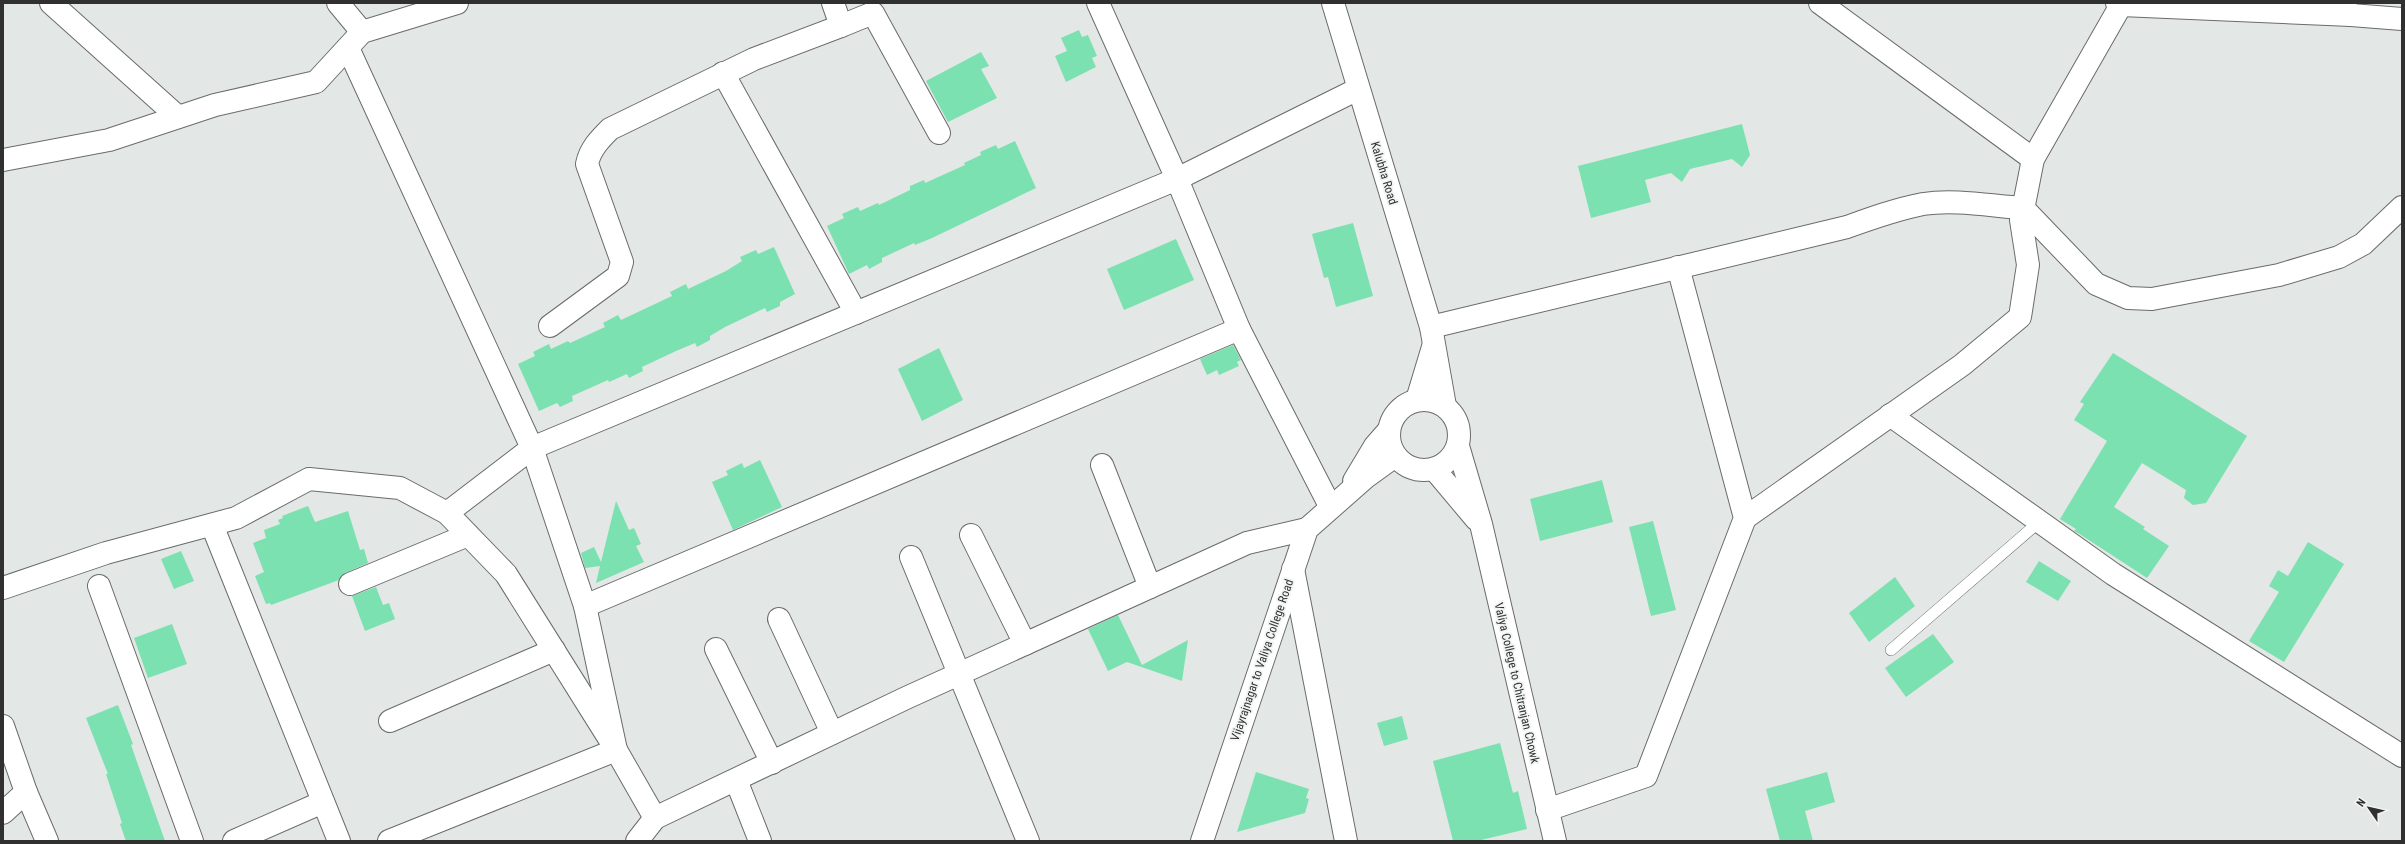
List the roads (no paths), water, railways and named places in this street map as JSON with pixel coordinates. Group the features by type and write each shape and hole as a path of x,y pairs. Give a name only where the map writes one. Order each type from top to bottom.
{"street":[{"path":"50,3 178,117"},
{"path":"338,3 532,448 584,606 616,750"},
{"path":"3,160 109,140 215,105 316,82 355,40 419,9 457,3"},
{"path":"833,3 841,26"},
{"path":"1098,3 1177,179 1239,328 1338,500"},
{"name":"Kalubha Road","path":"1333,3 1432,336 1445,406"},
{"path":"1820,3 2034,159"},
{"path":"1547,810 1646,776 1745,518 1962,365 2020,317 2028,265 2021,220 2034,159 2119,4 2347,9 2402,19"},
{"path":"550,326 618,276 622,262 587,164 588,157 596,143 610,129 754,59 873,13 939,133"},
{"path":"723,73 856,313"},
{"path":"447,513 532,448 1177,179 1358,89"},
{"path":"1417,400 1432,336 1678,267 1847,227 1896,210 1924,204 1946,203 2024,208 2096,284 2128,298 2152,299 2279,275 2339,257 2363,244 2402,207"},
{"path":"1678,267 1745,518"},
{"path":"584,606 1239,328"},
{"path":"1427,399 1445,406 1453,414 1458,424 1458,446 1453,456 1444,464 1434,469 1423,471 1412,469 1395,456 1389,439 1389,430 1398,410 1417,400 1427,399"},
{"path":"1890,415 2113,574 2402,756"},
{"name":"Vijayrajnagar to Valiya College Road","path":"1338,500 1375,446 1389,430"},
{"name":"Valiya College to Chitranjan Chowk","path":"1458,446 1481,524 1555,841"},
{"name":"Vijayrajnagar to Valiya College Road","path":"1202,841 1307,529 1338,500 1395,456"},
{"path":"1102,465 1150,587"},
{"name":"Valiya College to Chitranjan Chowk","path":"1434,469 1481,524"},
{"path":"3,588 106,553 236,518 308,479 400,488 447,513 506,574 616,750 655,818"},
{"path":"212,525 339,841"},
{"path":"637,841 655,818 832,733 1247,543 1307,529"},
{"path":"350,584 468,535"},
{"path":"971,535 1025,644"},
{"path":"912,557 1028,841"},
{"path":"1293,569 1346,841"},
{"path":"100,586 192,841"},
{"path":"779,619 832,733"},
{"path":"716,649 772,763"},
{"path":"390,721 554,650"},
{"path":"3,726 26,792 47,841"},
{"path":"389,841 616,750"},
{"path":"736,780 760,841"},
{"path":"3,813 26,792"},
{"path":"234,841 323,802"}],"lane":[{"path":"1891,650 2039,522"}]}
